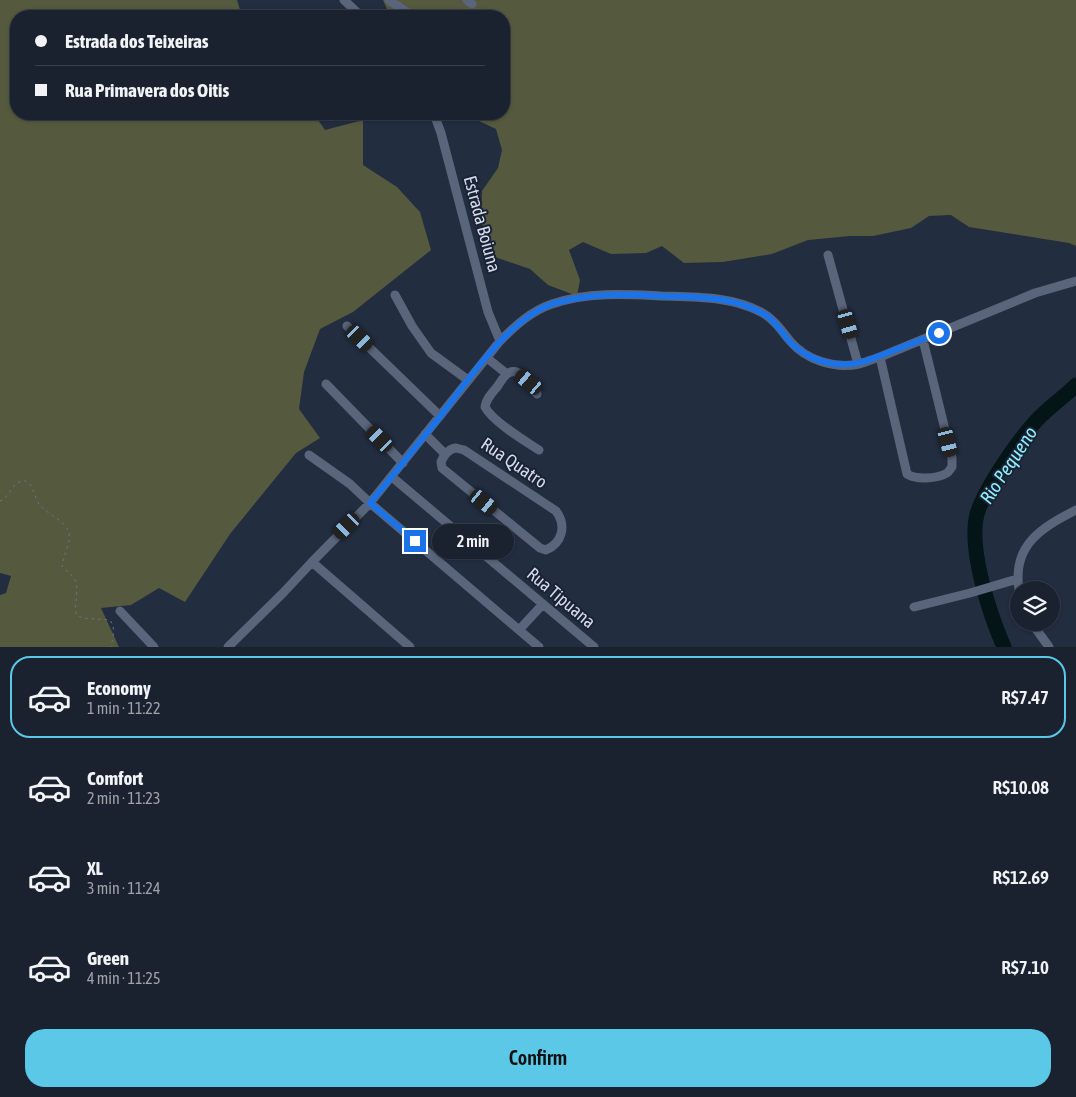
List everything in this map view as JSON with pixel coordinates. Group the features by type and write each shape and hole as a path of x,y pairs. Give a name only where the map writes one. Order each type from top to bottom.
{"street":[{"path":"344,0 355,10"},
{"path":"389,0 403,10"},
{"name":"Estrada Boiuna","path":"436,120 442,135 488,312 500,341"},
{"path":"828,255 858,364"},
{"path":"228,647 284,593 370,503 500,341 533,312 551,304 597,295 627,294 708,298 736,303 761,312 775,322 792,343 808,356 826,363 843,365 858,364 880,357 1035,294 1076,281"},
{"path":"395,294 412,326 431,352 468,380"},
{"path":"347,326 440,416"},
{"path":"880,357 907,474 917,478 925,478 946,473 952,467 952,458 923,340"},
{"path":"487,358 507,374"},
{"path":"537,394 529,382 520,374 512,372 507,374 488,399 485,408 488,413 516,435 539,450"},
{"path":"326,384 403,462"},
{"path":"425,434 448,451"},
{"name":"Rua Quatro","path":"456,448 464,450 556,511 561,518 562,531 551,548 546,550 540,548 442,468 441,462 448,451 456,448"},
{"path":"309,455 350,484 539,647"},
{"name":"Rua Tipuana","path":"392,477 594,647"},
{"path":"914,607 970,594 1017,579 1021,557 1037,534 1076,510"},
{"path":"312,562 404,645"},
{"path":"519,630 543,604"},
{"path":"120,611 154,647"},
{"path":"1037,631 1049,647"}],"path":[{"path":"0,501 5,499 19,482 23,480 32,486 37,502 47,513 60,520 67,527 69,544 63,557 62,566 74,578 76,584 74,604 76,614 82,618 110,620 113,625 114,637 111,647"}],"green space":[{"path":"0,0 237,0 240,10 10,10 10,120 318,120 325,130 363,120 363,165 397,187 420,212 431,250 353,312 320,329 304,372 299,409 320,438 296,453 230,534 185,602 159,588 131,605 101,608 119,647 0,647 0,595 6,593 11,576 0,573"},
{"path":"383,0 1076,0 1076,246 1069,243 969,227 951,215 929,216 911,228 873,236 808,240 772,254 723,262 684,263 662,246 646,253 611,254 583,242 569,250 580,280 577,296 548,285 530,269 495,257 481,222 482,191 498,168 502,150 496,129 477,120 510,120 510,10 387,10"}],"waterway":[{"name":"Rio Pequeno","path":"1004,647 987,600 978,563 975,545 977,514 994,479 1028,430 1076,385"}],"route":[{"path":"415,541 370,503 500,341 533,312 551,304 597,295 627,294 717,299 736,303 761,312 775,322 792,343 808,356 826,363 843,365 858,364 880,357 939,333"}]}
